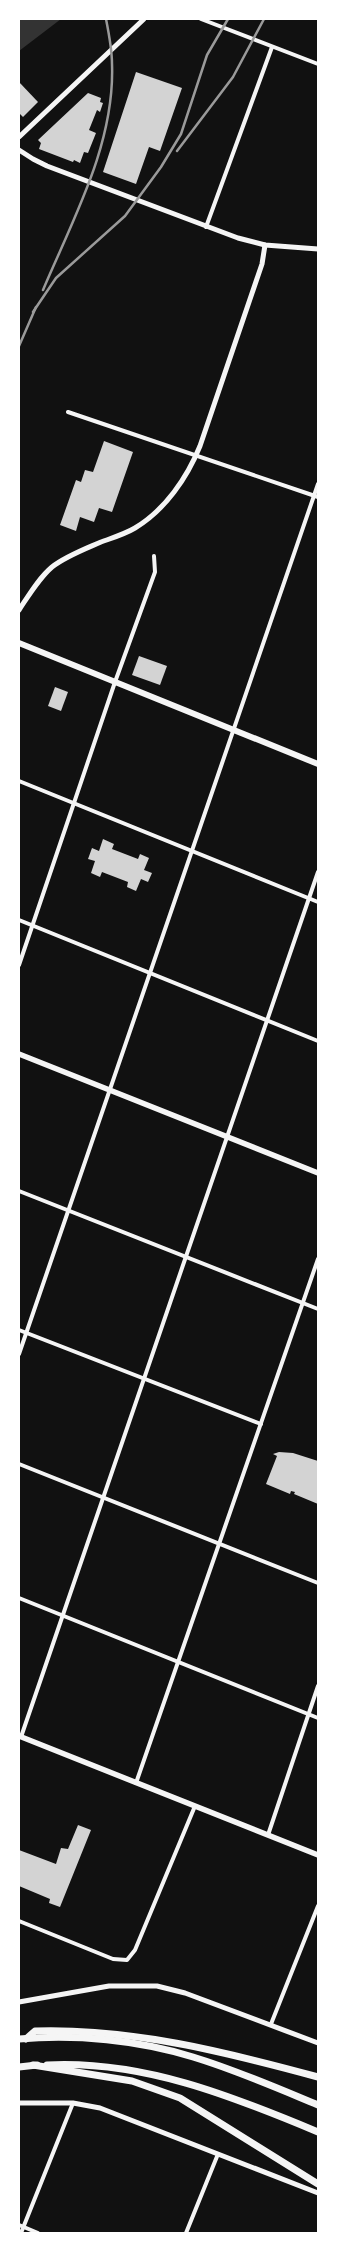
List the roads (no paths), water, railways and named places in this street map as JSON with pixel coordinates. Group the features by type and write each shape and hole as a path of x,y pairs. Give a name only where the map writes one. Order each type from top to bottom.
{"highway":[{"path":"23,2039 35,2031 98,2032 196,2048 318,2077"},
{"path":"23,2039 74,2038 157,2048 227,2068 318,2105"},
{"path":"19,2067 73,2064 106,2067 172,2078 218,2093 318,2132"},
{"path":"33,2066 132,2081 180,2098 318,2184"}],"main road":[{"path":"19,643 318,764"},
{"path":"19,1054 318,1173"},
{"path":"20,1736 318,1855"}],"street":[{"path":"19,137 144,19"},
{"path":"201,19 318,64"},
{"path":"206,227 272,47"},
{"path":"19,150 47,166 206,227 264,245 318,249"},
{"path":"19,610 33,589 53,567 80,551 134,528 158,511 178,487 196,456 262,264 264,245"},
{"path":"68,412 316,496"},
{"path":"19,1354 109,1090 316,496 318,484"},
{"path":"19,965 115,682 155,572 154,556"},
{"path":"19,781 318,902"},
{"path":"20,1736 105,1498 318,872"},
{"path":"19,920 318,1040"},
{"path":"19,1191 318,1309"},
{"path":"136,1782 318,1259"},
{"path":"19,1330 261,1424"},
{"path":"19,1464 318,1583"},
{"path":"19,1598 318,1718"},
{"path":"268,1835 318,1686"},
{"path":"19,1921 113,1959 127,1960 135,1950 195,1806"},
{"path":"271,2024 318,1906"},
{"path":"19,2002 109,1986 128,1984 157,1986 178,1991 271,2024 318,2043"},
{"path":"19,2103 73,2103 100,2108 318,2193"},
{"path":"21,2233 73,2103"},
{"path":"186,2233 218,2154"},
{"path":"19,2225 38,2233"}],"railway":[{"path":"43,290 90,180 107,123 111,94 112,64 111,47 106,19"},
{"path":"33,312 56,278 125,216 161,167 181,134 207,55 228,19"},
{"path":"177,151 233,77 264,19"},
{"path":"19,346 36,307"}]}
